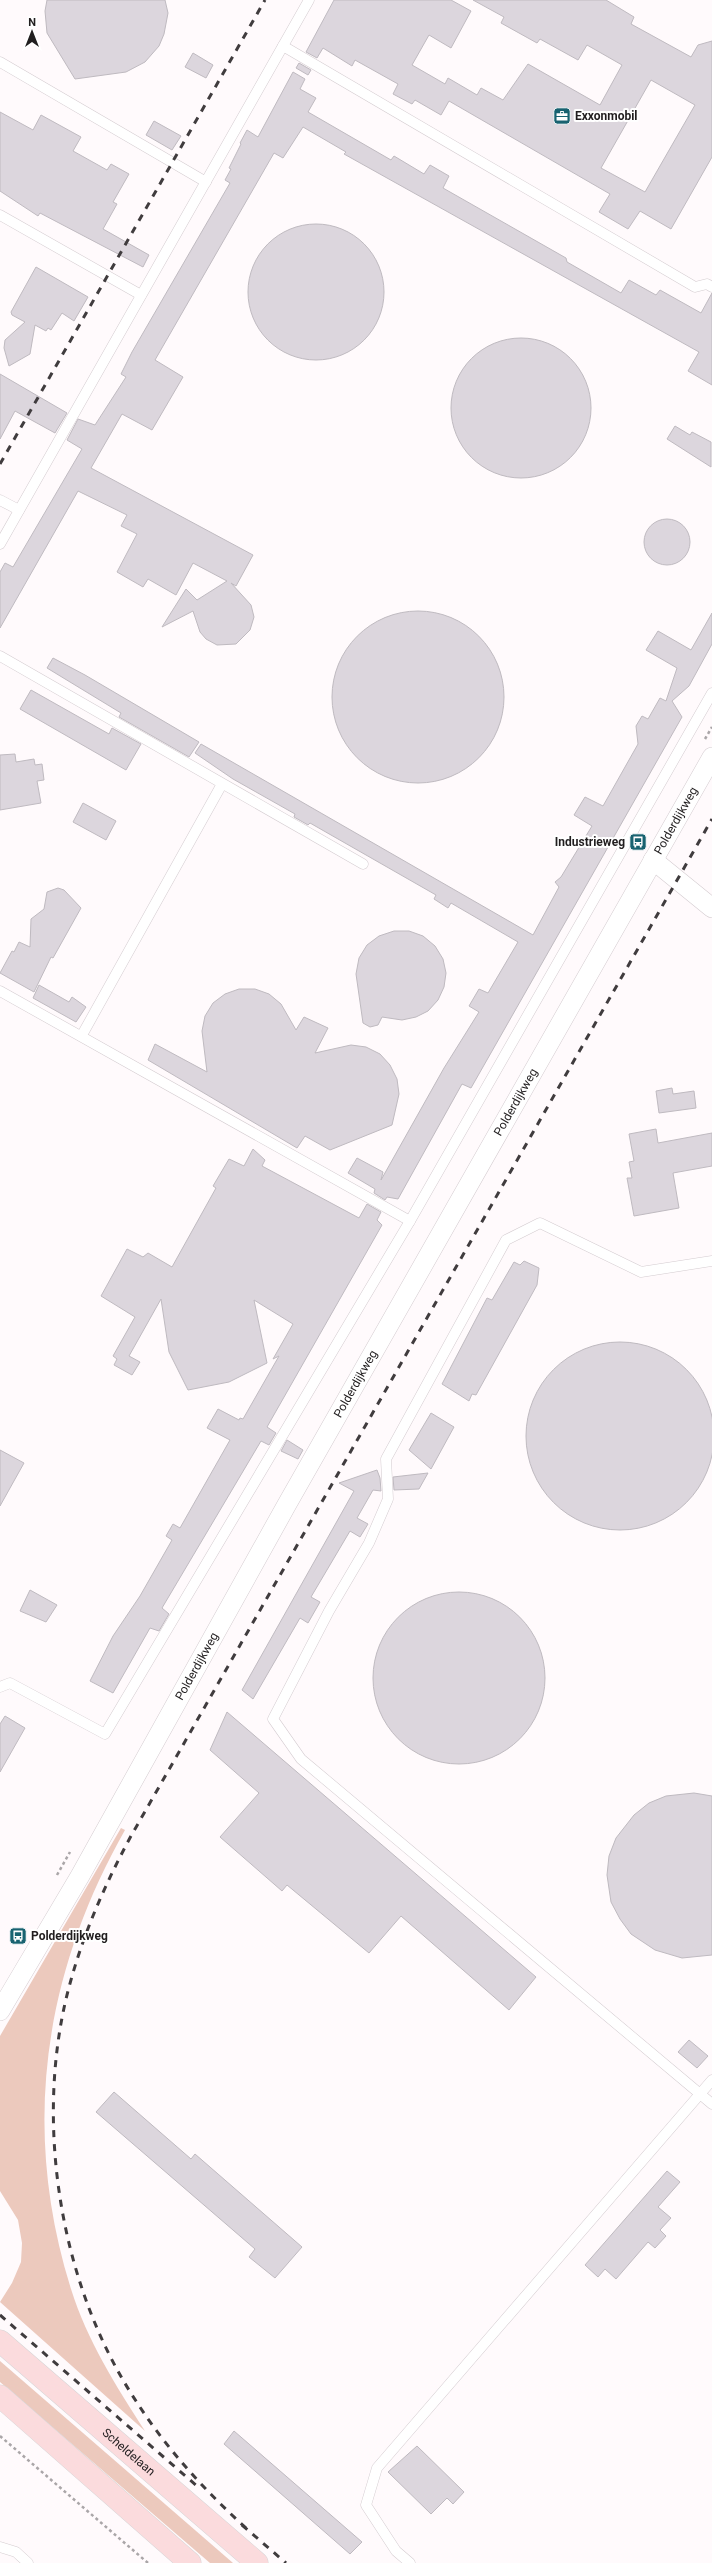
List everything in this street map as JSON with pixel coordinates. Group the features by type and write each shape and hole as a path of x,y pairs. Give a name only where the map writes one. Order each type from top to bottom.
{"main road":[{"name":"Scheldelaan","path":"0,2341 257,2563"},
{"path":"0,2396 190,2563"}],"street":[{"name":"Polderdijkweg","path":"0,2011 80,1876 286,1506 712,756"},
{"path":"653,860 712,908"}],"lane":[{"path":"0,544 310,0"},
{"path":"283,46 695,287 707,284 712,288"},
{"path":"0,62 206,182"},
{"path":"0,216 141,295"},
{"path":"0,500 19,510"},
{"path":"0,656 363,864"},
{"path":"0,1687 10,1683 105,1734 410,1220 712,693"},
{"path":"82,1035 222,784"},
{"path":"0,991 82,1035 410,1220"},
{"path":"712,1261 641,1272 540,1223 506,1240 386,1459 388,1499 369,1543 329,1611 273,1719 301,1759 712,2104"},
{"path":"410,2563 396,2551 366,2505 377,2468 712,2080"},
{"path":"0,2547 16,2552 28,2563"}],"path":[{"path":"0,2436 148,2563"}],"shaded area":[{"path":"121,1828 125,1830 97,1885 75,1940 59,1997 48,2054 44,2112 47,2170 56,2229 71,2289 85,2326 103,2362 145,2431 0,2302 12,2283 21,2262 22,2243 18,2220 0,2191 0,2036"},
{"path":"0,2361 233,2563 210,2563 0,2382"}],"building":[{"path":"47,0 165,0 168,13 164,34 159,46 145,62 126,72 75,79 47,33 45,11"},
{"name":"Exxonmobil","path":"334,0 451,0 471,11 451,48 429,35 412,65 445,84 448,78 477,95 481,88 503,100 528,64 600,105 622,65 587,45 578,60 540,39 537,43 501,23 504,17 473,0 606,0 634,17 631,24 691,57 698,45 712,41 712,157 671,229 640,211 628,229 599,212 610,194 449,101 441,115 415,100 412,104 393,94 398,84 355,60 352,66 323,48 317,58 306,52","holes":["651,80 695,105 645,192 601,168"]},
{"path":"193,53 213,65 206,78 185,67"},
{"path":"299,63 311,70 308,75 296,68"},
{"path":"293,72 305,79 300,89 316,98 308,112 391,160 394,156 424,174 430,165 449,176 443,188 566,258 567,262 621,293 629,280 656,295 660,290 701,313 712,293 712,385 688,371 699,352 344,154 346,152 303,127 283,158 274,153 155,360 183,377 152,430 122,414 91,468 253,555 236,586 231,583 251,605 254,617 250,630 236,644 217,645 206,639 200,632 193,611 162,627 186,589 197,600 227,581 193,563 176,595 148,579 143,587 117,572 137,534 121,526 127,515 78,491 0,628 0,572 5,563 13,567 82,449 67,440 78,419 95,425 126,377 121,374 132,352 230,183 225,180 247,130 258,137"},
{"path":"0,112 33,130 41,115 81,137 73,151 107,170 111,164 129,174 113,202 117,204 103,229 149,255 143,267 40,213 38,216 0,191"},
{"path":"154,121 181,136 172,150 146,135"},
{"path":"316,224 342,229 364,244 379,266 384,292 379,318 364,340 342,355 316,360 290,355 268,340 253,318 248,292 253,266 268,244 290,229"},
{"path":"36,267 88,297 74,321 62,313 51,330 48,328 46,331 35,325 30,354 9,366 4,348 5,340 25,322 12,315 11,312"},
{"path":"528,338 548,343 560,349 571,358 580,369 586,381 590,394 590,422 586,435 580,447 571,458 560,467 548,473 535,477 514,478 494,473 482,467 471,458 462,447 452,422 451,401 456,381 462,369 471,358 482,349 507,339"},
{"path":"0,374 67,413 55,433 15,411 0,439"},
{"path":"675,426 690,435 692,432 711,442 711,467 667,439"},
{"path":"667,519 680,523 686,529 690,542 686,555 680,561 667,565 654,561 648,555 644,542 648,529 654,523"},
{"path":"426,611 435,612 459,621 473,630 485,642 498,664 503,680 503,714 498,730 485,752 473,764 451,777 435,782 410,783 401,782 377,773 363,764 351,752 338,730 333,714 332,689 333,680 342,656 351,642 363,630 385,617 401,612"},
{"path":"712,613 712,644 689,686 672,701 682,717 471,1088 462,1084 398,1199 387,1197 385,1200 374,1193 375,1189 348,1173 357,1158 383,1172 381,1180 444,1068 479,1012 469,1006 479,989 488,993 518,942 451,903 448,908 434,899 436,895 310,823 308,825 294,817 295,814 233,779 195,753 201,744 533,935 559,887 555,882 561,877 592,826 574,815 585,797 603,806 638,744 636,726 642,716 648,719 660,698 666,701 677,668 646,650 658,631 691,650"},
{"path":"53,658 85,675 199,742 189,757 119,717 121,713 47,668"},
{"path":"31,690 109,734 112,728 141,744 126,770 20,709"},
{"path":"15,754 16,762 34,759 35,765 42,764 44,780 37,781 41,803 0,810 0,755"},
{"path":"83,803 116,821 106,840 73,822"},
{"path":"58,888 64,890 81,908 53,958 51,957 34,992 0,973 12,951 14,952 19,942 30,947 31,919 44,909 47,892"},
{"path":"394,931 409,931 423,936 435,946 443,959 446,973 444,987 438,1000 428,1011 416,1017 402,1020 382,1017 378,1025 370,1027 363,1023 356,974 359,958 367,945 379,936"},
{"path":"39,985 69,1002 72,997 86,1007 76,1022 33,998"},
{"path":"239,989 255,989 269,994 281,1004 296,1030 304,1017 328,1028 315,1053 351,1045 366,1047 380,1054 390,1065 397,1079 399,1094 392,1125 330,1150 305,1136 297,1148 148,1060 155,1044 207,1072 202,1031 205,1016 213,1003 225,994"},
{"path":"672,1088 673,1094 694,1091 696,1108 659,1113 656,1091"},
{"path":"656,1129 658,1143 712,1133 712,1166 673,1173 679,1208 634,1216 627,1178 632,1178 629,1162 634,1161 629,1134"},
{"path":"253,1149 265,1160 262,1166 359,1218 367,1204 381,1212 377,1220 382,1225 267,1427 276,1433 269,1445 261,1441 162,1608 169,1614 159,1631 150,1628 113,1693 90,1681 113,1636 140,1596 172,1540 166,1536 173,1524 180,1528 230,1440 207,1428 218,1409 239,1420 240,1418 243,1419 279,1356 273,1359 293,1324 254,1300 267,1363 229,1382 188,1390 169,1352 161,1299 129,1356 140,1362 132,1375 114,1365 117,1359 113,1356 135,1317 101,1296 127,1249 143,1257 148,1253 172,1267 216,1188 213,1186 229,1159 244,1166"},
{"path":"524,1261 539,1268 537,1285 476,1395 472,1394 469,1401 442,1384 487,1298 492,1300 514,1262 520,1265"},
{"path":"629,1342 638,1343 656,1349 680,1363 687,1369 693,1376 707,1400 713,1418 713,1454 707,1472 693,1496 687,1503 680,1509 656,1523 638,1529 611,1530 602,1529 576,1519 560,1509 547,1496 533,1472 527,1454 526,1427 527,1418 537,1392 547,1376 560,1363 584,1349 602,1343"},
{"path":"431,1413 454,1427 431,1469 409,1450"},
{"path":"287,1440 303,1450 298,1459 281,1451"},
{"path":"0,1450 24,1463 0,1506"},
{"path":"377,1470 380,1478 381,1491 373,1490 357,1518 368,1524 360,1537 350,1531 311,1597 320,1602 308,1623 300,1618 253,1699 242,1690 354,1491 339,1483"},
{"path":"428,1473 419,1489 394,1490 393,1477"},
{"path":"30,1590 57,1605 46,1622 20,1611"},
{"path":"451,1592 467,1592 492,1598 500,1602 514,1611 526,1623 539,1645 545,1670 545,1686 539,1711 526,1733 514,1745 492,1758 467,1764 451,1764 426,1758 418,1754 404,1745 392,1733 379,1711 373,1686 373,1670 379,1645 383,1637 392,1623 404,1611 426,1598"},
{"path":"227,1712 536,1977 509,2010 401,1916 369,1953 287,1885 282,1891 220,1837 259,1793 210,1750"},
{"path":"5,1716 25,1728 0,1772 0,1724"},
{"path":"694,1793 712,1796 712,1955 682,1958 655,1950 631,1934 620,1919 611,1902 607,1875 609,1856 616,1838 634,1815 649,1803 666,1796"},
{"path":"689,2040 708,2056 697,2068 678,2052"},
{"path":"114,2092 191,2159 195,2154 302,2247 275,2278 249,2257 255,2249 96,2112"},
{"path":"667,2171 680,2182 658,2207 671,2218 660,2230 666,2236 655,2248 648,2242 616,2279 605,2269 598,2277 585,2265"},
{"path":"234,2431 362,2542 350,2554 224,2444"},
{"path":"417,2446 464,2492 453,2504 447,2498 431,2514 388,2472"}],"railway":[{"path":"0,464 265,0"},
{"path":"246,2528 201,2484 160,2435 136,2401 110,2357 89,2310 73,2259 62,2208 55,2155 53,2102 57,2050 66,1999 78,1956 93,1915 131,1836 712,819"},
{"path":"0,2315 197,2486"},
{"path":"242,2525 286,2563"}],"place":[{"name":"Exxonmobil","path":"562,116"},
{"name":"Industrieweg","path":"638,842"},
{"name":"Polderdijkweg","path":"18,1936"}]}
